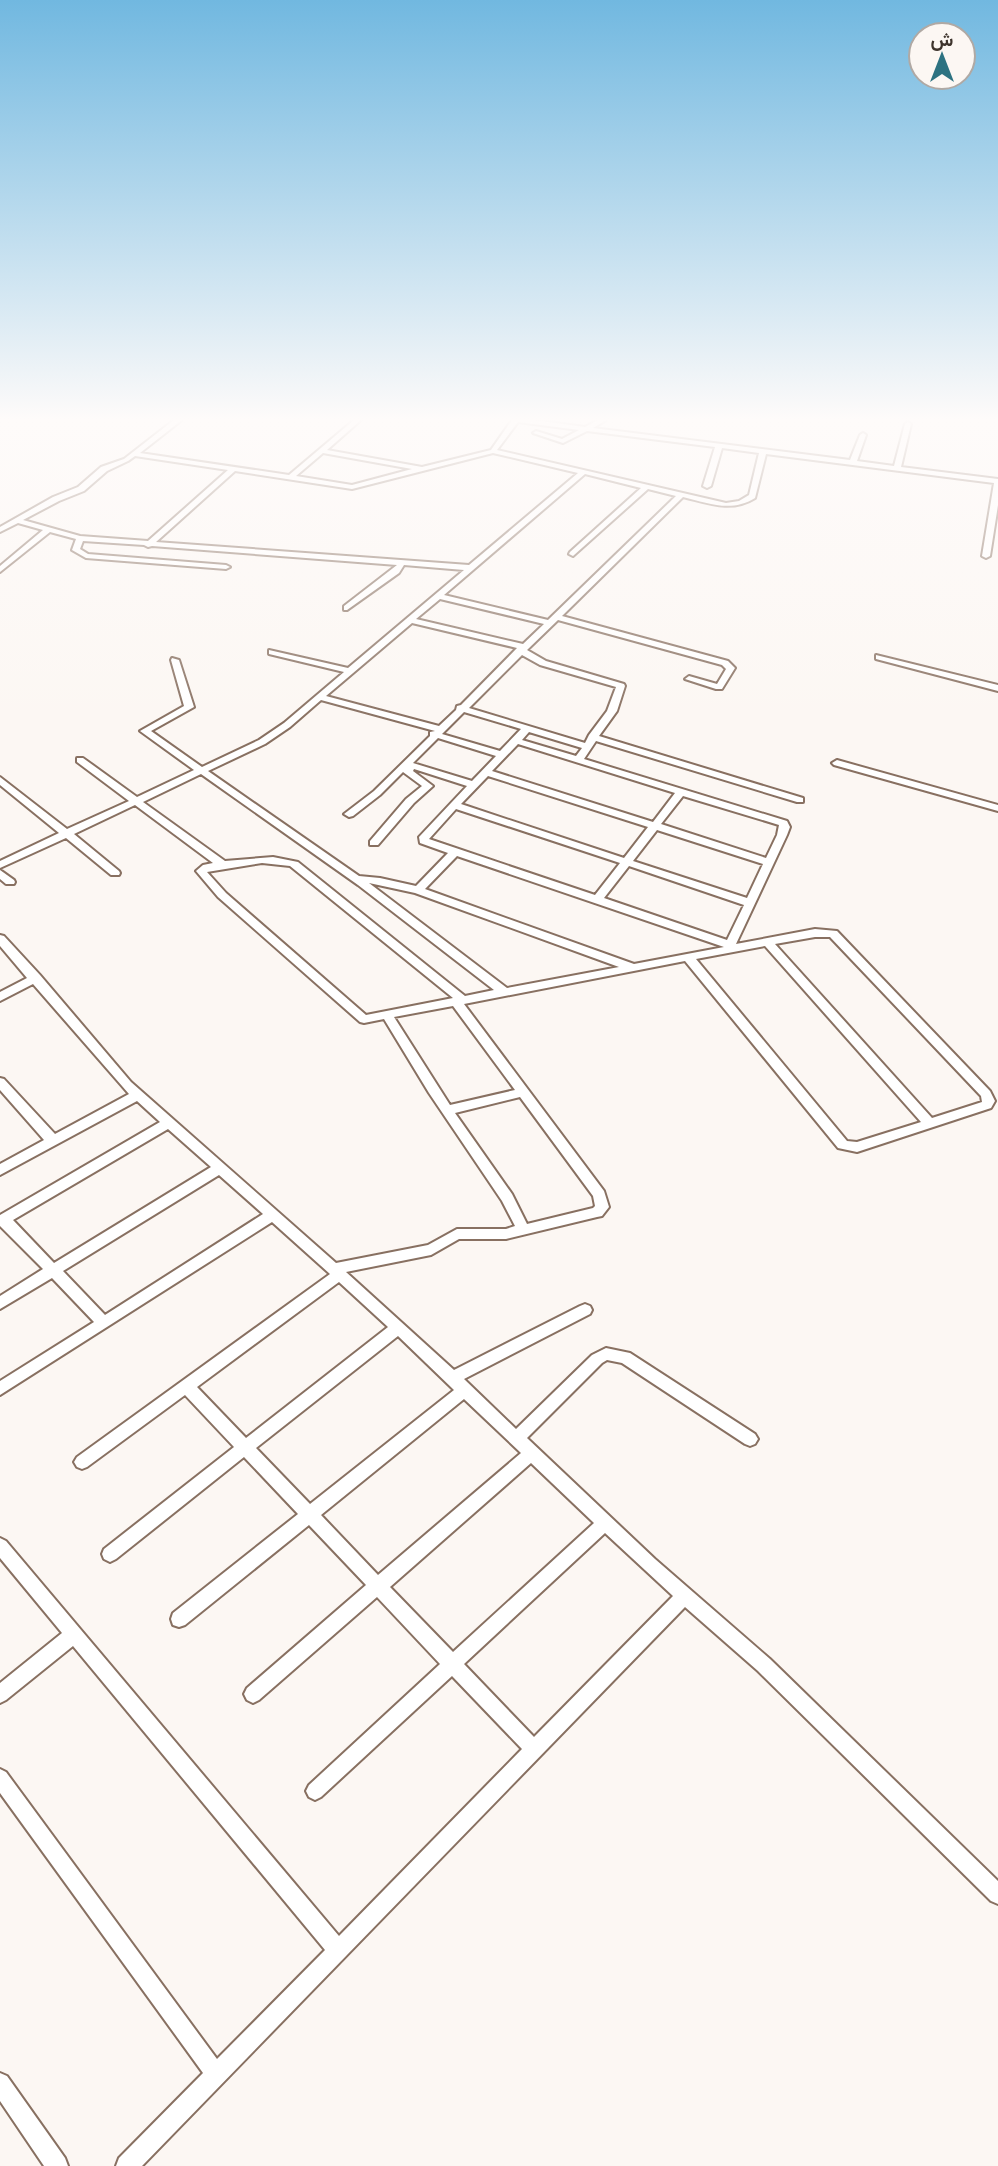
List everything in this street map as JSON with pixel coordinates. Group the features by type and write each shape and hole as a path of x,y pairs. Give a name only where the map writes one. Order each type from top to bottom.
{"street":[{"path":"18,521 80,538 471,568"},
{"path":"0,530 18,521"},
{"path":"137,561 149,543 174,521"},
{"path":"0,865 262,742 320,698 526,521"},
{"path":"573,554 609,521"},
{"path":"349,814 408,764 460,708 654,521"},
{"path":"986,556 992,521"},
{"path":"0,570 48,530"},
{"path":"80,538 76,550 79,554 226,567"},
{"path":"347,608 396,571 402,563"},
{"path":"438,596 692,653 725,663 732,668 721,687 689,679"},
{"path":"410,620 522,648 543,663 621,686 612,711 589,741 579,760"},
{"path":"272,652 350,671"},
{"path":"879,657 998,688"},
{"path":"175,660 189,707 145,731 355,879 503,992"},
{"path":"320,698 436,732 502,755"},
{"path":"460,708 800,800"},
{"path":"528,728 423,839 454,853 729,948"},
{"path":"516,741 783,823 785,827 782,835 729,948"},
{"path":"80,760 223,865"},
{"path":"837,763 998,808"},
{"path":"408,764 475,785"},
{"path":"374,843 410,801 428,786 408,772 408,764"},
{"path":"486,772 769,862"},
{"path":"0,780 115,873"},
{"path":"596,901 681,792"},
{"path":"455,805 750,903"},
{"path":"418,890 454,853"},
{"path":"82,1462 187,1387 337,1272 431,1250 457,1234 506,1234 597,1212 602,1207 598,1195 459,1001 294,864 275,859 223,865 201,871 222,895 361,1017 368,1019 387,1016 459,1001 503,992 631,967 688,957 729,948 815,933 833,934 951,1055 989,1101 975,1111 857,1147 843,1145 688,957"},
{"path":"0,873 10,882"},
{"path":"355,879 380,881 418,890 631,967"},
{"path":"0,939 137,1095 274,1214 684,1596 764,1665 998,1894"},
{"path":"768,943 930,1124"},
{"path":"0,997 36,978"},
{"path":"387,1016 507,1198 523,1228"},
{"path":"0,1082 53,1141"},
{"path":"447,1110 523,1092"},
{"path":"0,1170 137,1095"},
{"path":"103,1322 2,1220 169,1123"},
{"path":"0,1303 220,1168"},
{"path":"0,1389 274,1214"},
{"path":"452,1378 585,1310"},
{"path":"110,1554 398,1327"},
{"path":"516,1439 597,1359 615,1354 625,1357 750,1439"},
{"path":"187,1387 534,1749"},
{"path":"179,1619 465,1390"},
{"path":"253,1694 531,1453"},
{"path":"315,1791 605,1523"},
{"path":"2,1552 75,1634 337,1949"},
{"path":"127,2166 684,1596"},
{"path":"0,1694 75,1634"},
{"path":"0,1778 216,2074"},
{"path":"0,2083 57,2166"}]}
